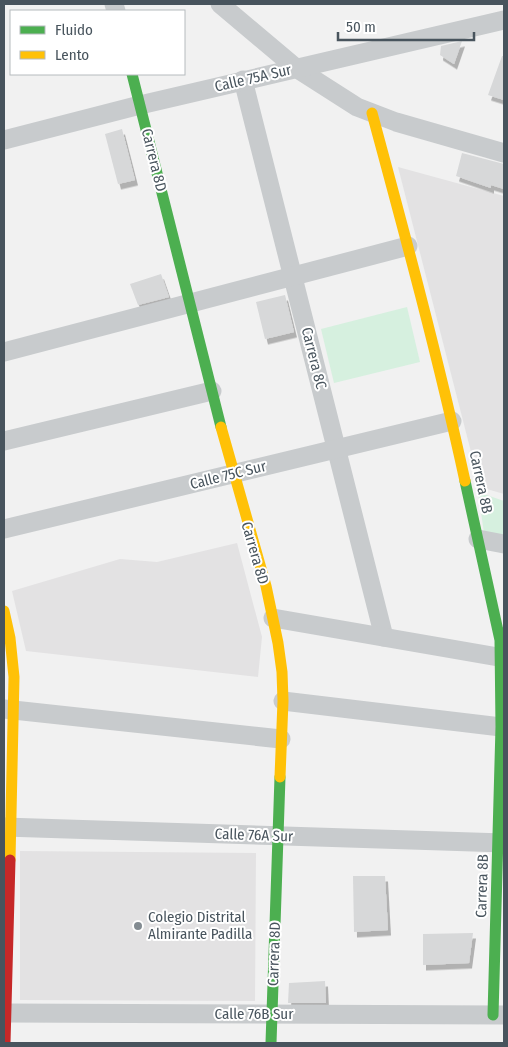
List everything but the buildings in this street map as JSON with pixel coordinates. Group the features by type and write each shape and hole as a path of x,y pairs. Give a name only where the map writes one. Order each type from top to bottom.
{"street":[{"path":"220,4 296,68 357,107 396,122 504,154"},
{"name":"Calle 75A Sur","path":"4,140 243,80 504,20"},
{"name":"Carrera 8D","path":"132,75 233,474 273,618 283,675 271,1043"},
{"name":"Carrera 8C","path":"243,80 384,637"},
{"name":"Carrera 8B","path":"372,113 452,420 503,657 499,1015"},
{"path":"4,352 408,246"},
{"path":"4,441 212,391"},
{"name":"Calle 75C Sur","path":"4,529 452,420"},
{"path":"478,539 504,544"},
{"path":"4,611 13,656 9,710 5,1043"},
{"path":"273,618 503,657"},
{"path":"283,701 501,727"},
{"path":"9,710 281,739"},
{"name":"Calle 76A Sur","path":"7,827 501,843"},
{"name":"Calle 76B Sur","path":"5,1013 499,1015"}],"shaded area":[{"path":"398,167 504,196 504,494 480,487"},
{"path":"237,543 262,637 258,677 26,651 12,591 120,559 157,562"},
{"name":"Colegio Distrital Almirante Padilla","path":"20,851 256,853 255,1001 20,1000"}],"green space":[{"path":"407,307 420,362 334,383 321,329"},
{"path":"478,492 504,501 504,536 484,533"}],"traffic: fast":[{"path":"132,75 221,427"},
{"path":"465,481 500,640 501,727 493,1015"},
{"path":"271,1043 280,777"}],"traffic: slow":[{"path":"372,113 409,250 465,481"},
{"path":"221,427 266,586 278,643 283,701 280,777"},
{"path":"4,611 10,638 14,677 10,860"}],"traffic: jam":[{"path":"5,1043 10,860"}],"place":[{"name":"Colegio Distrital Almirante Padilla","path":"138,926"}]}
